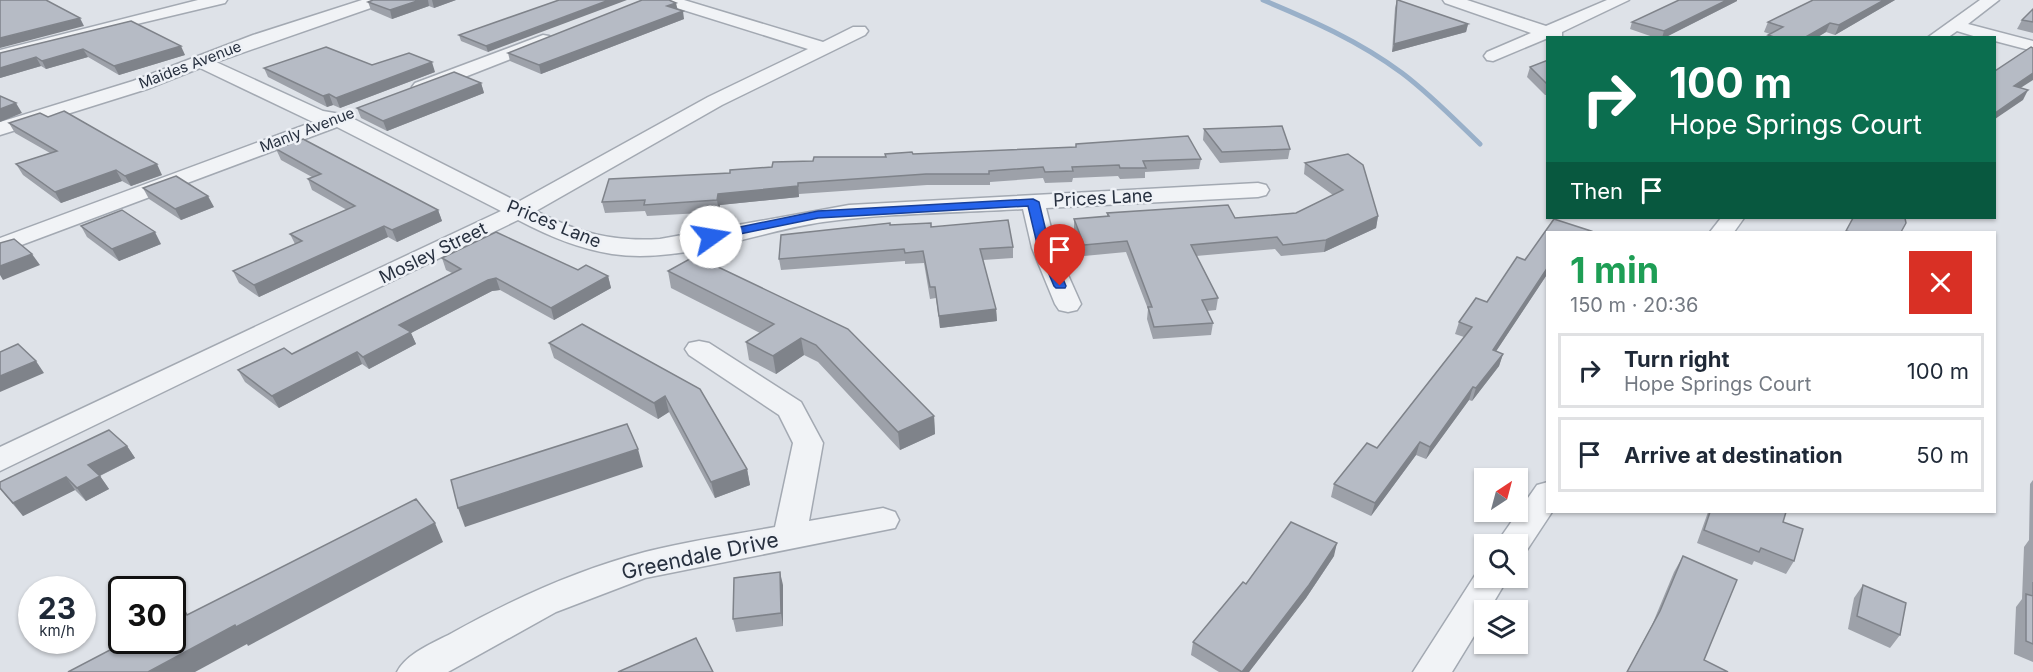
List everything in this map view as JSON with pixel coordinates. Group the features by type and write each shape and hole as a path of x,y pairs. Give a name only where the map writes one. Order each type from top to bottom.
{"street":[{"path":"0,56 116,24 219,0"},
{"name":"Maides Avenue","path":"0,129 140,85 260,39 379,0"},
{"path":"667,0 824,48"},
{"path":"1451,0 1554,35 1621,0"},
{"path":"1938,36 1990,1"},
{"path":"320,4 341,12"},
{"path":"1953,26 1993,36"},
{"name":"Mosley Street","path":"0,460 519,211 715,100 859,32"},
{"path":"404,94 559,34"},
{"path":"1996,37 2033,46"},
{"path":"1493,56 1546,38"},
{"name":"Prices Lane","path":"202,62 319,117 337,119 519,211 586,240 632,248 691,241 818,214 1258,190"},
{"name":"Manly Avenue","path":"0,246 359,111"},
{"path":"1033,202 1044,248 1068,304"},
{"name":"Greendale Drive","path":"699,348 791,409 808,443 790,537"},
{"path":"1520,534 1546,496"},
{"name":"Greendale Drive","path":"416,672 499,623 554,597 625,571 676,558 883,520"},
{"path":"1432,672 1485,588"}],"building":[{"path":"0,0 46,0 80,18 0,38"},
{"path":"373,0 420,0 390,10 368,2"},
{"path":"559,0 609,0 486,46 459,35"},
{"path":"642,0 669,0 676,3 667,6 683,11 539,65 508,53"},
{"path":"1398,0 1468,24 1394,44"},
{"path":"1679,0 1727,0 1664,31 1632,22"},
{"path":"1813,0 1884,0 1839,25 1830,23 1807,36 1768,35 1783,27 1768,22"},
{"path":"2033,9 2033,22 2022,20"},
{"path":"131,21 181,46 114,66 83,49 42,61 36,57 0,68 0,53"},
{"path":"326,47 372,65 409,53 432,62 336,98 329,94 323,96 264,68"},
{"path":"2031,47 2033,48 2033,73 2014,86 2028,90 1996,112 1996,70"},
{"path":"1546,61 1546,83 1530,67"},
{"path":"454,72 481,83 383,121 357,108"},
{"path":"0,96 16,103 0,109"},
{"path":"64,111 157,164 125,176 116,170 55,192 16,164 57,151 9,123 40,113 48,117"},
{"path":"1282,126 1290,149 1222,152 1204,129"},
{"path":"1188,136 1201,159 1143,161 1146,168 1120,168 1119,165 1072,167 1073,171 1045,172 1043,167 989,171 989,174 926,174 798,183 798,186 718,194 717,200 644,205 645,200 602,202 609,179 730,173 730,170 772,167 773,162 813,161 814,157 886,157 885,154 912,152 913,154 1076,147 1076,144"},
{"path":"303,139 438,210 392,230 384,226 254,285 233,271 302,241 290,234 355,206 308,179 321,174 276,149"},
{"path":"1348,154 1363,165 1378,216 1326,240 1283,245 1277,237 1191,245 1218,298 1202,300 1213,323 1154,327 1148,307 1152,307 1127,241 1084,245 1074,219 1109,216 1107,213 1228,205 1235,218 1296,213 1343,190 1305,163"},
{"path":"176,176 208,196 175,209 143,188"},
{"path":"122,210 155,232 112,249 81,226"},
{"path":"1554,219 1591,231 1546,231 1546,270 1493,350 1503,354 1476,388 1473,387 1430,447 1420,442 1375,503 1334,484 1367,443 1377,448 1472,327 1459,322 1476,298 1487,302 1517,257 1525,260"},
{"path":"1852,219 1905,219 1906,223 1902,231 1846,231"},
{"path":"1008,220 1013,247 980,249 996,309 939,316 935,287 930,287 923,251 905,253 904,249 779,259 781,235 890,223 890,225 931,223 931,227"},
{"path":"496,232 578,270 586,265 608,276 551,308 496,278 488,280 399,325 411,332 363,357 357,352 272,396 238,370 284,348 292,354 461,269 442,258"},
{"path":"14,239 32,254 0,266 0,243"},
{"path":"695,256 848,329 934,416 898,432 816,345 801,338 773,356 746,342 774,324 668,271"},
{"path":"582,324 700,389 747,469 711,482 665,396 654,403 549,343"},
{"path":"18,344 36,361 0,376 0,352"},
{"path":"627,424 638,449 458,508 451,480"},
{"path":"109,430 127,446 88,465 100,476 77,488 66,477 13,503 0,488 0,482"},
{"path":"416,499 435,523 186,651 186,613 187,615"},
{"path":"1710,513 1786,513 1783,522 1803,529 1794,561 1761,548 1759,552 1704,530"},
{"path":"1291,522 1337,543 1309,585 1242,672 1193,642 1243,582 1246,584"},
{"path":"1683,556 1737,580 1704,660 1728,672 1627,672 1660,611"},
{"path":"780,572 781,613 733,619 734,578"},
{"path":"1863,585 1906,603 1900,635 1857,616"},
{"path":"2026,594 2033,596 2033,644 2026,641"},
{"path":"696,638 713,672 618,672"},
{"path":"108,651 108,654 181,654 148,672 68,672"}],"waterway":[{"path":"1263,0 1334,32 1386,61 1442,107 1480,144"}],"route":[{"path":"711,237 818,214 1033,202 1044,248 1060,286"}]}
